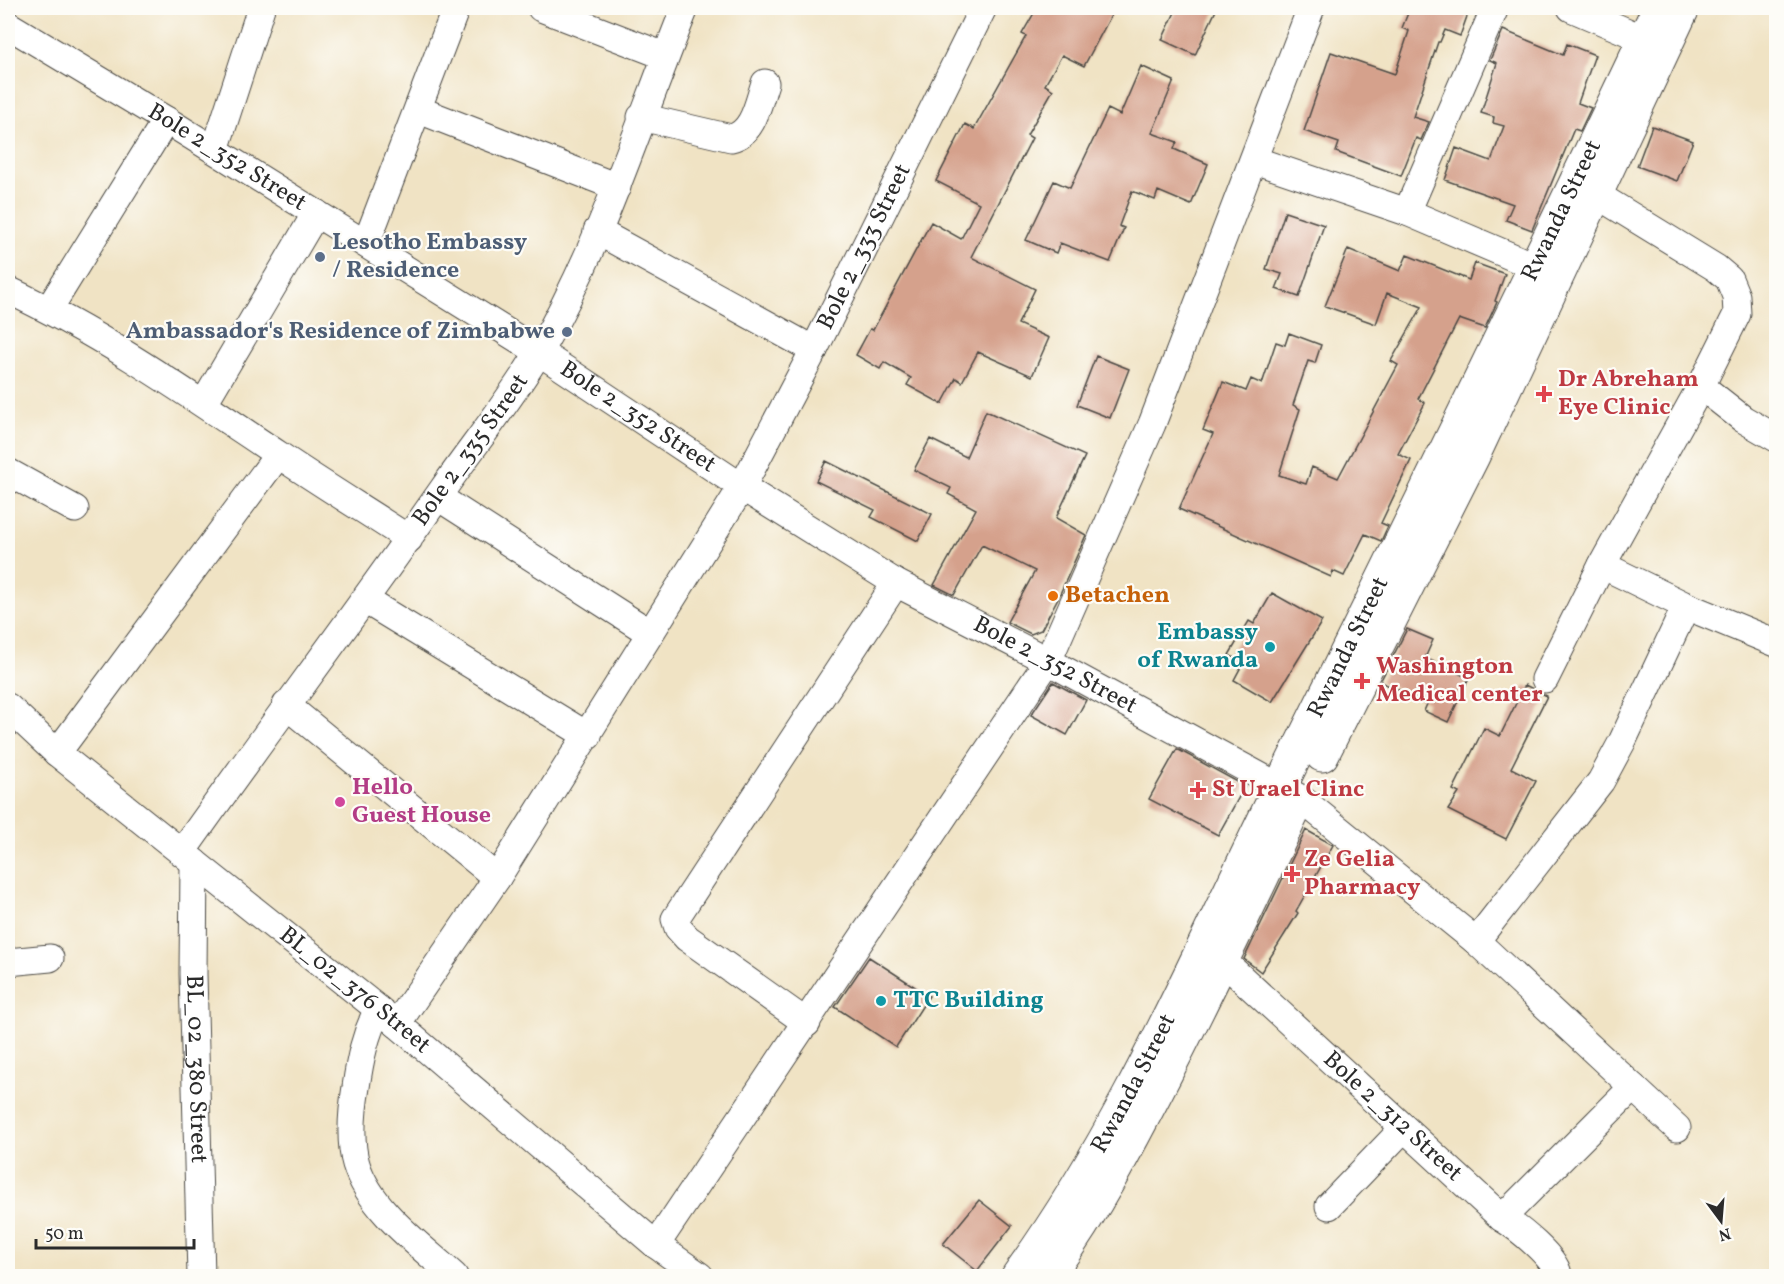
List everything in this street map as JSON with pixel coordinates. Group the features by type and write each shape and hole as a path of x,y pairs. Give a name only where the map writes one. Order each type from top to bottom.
{"main road":[{"name":"Rwanda Street","path":"1042,1276 1058,1221 1126,1100 1473,456 1586,190 1644,39 1659,8"},
{"name":"Rwanda Street","path":"1042,1276 1102,1193 1223,961 1290,793 1536,267 1586,190 1683,8"}],"street":[{"path":"215,150 261,8"},
{"path":"366,244 456,8"},
{"path":"541,8 665,56"},
{"name":"Bole 2_335 Street","path":"188,857 286,705 409,539 539,352 617,186 641,117 685,8"},
{"name":"Bole 2_333 Street","path":"454,1276 383,1209 364,1184 356,1163 353,1107 363,1045 388,1017 498,878 742,487 814,350 983,8"},
{"path":"656,1245 1048,661 1152,424 1311,8"},
{"path":"1407,212 1495,8"},
{"path":"1571,8 1644,39"},
{"name":"Bole 2_352 Street","path":"8,25 215,150 539,352 742,487 896,583 1048,661 1290,793 1476,941 1677,1128"},
{"path":"641,117 731,138 741,136 747,129 765,82"},
{"path":"418,110 617,186"},
{"path":"49,309 166,120"},
{"path":"1254,160 1407,212 1536,267"},
{"path":"1545,679 1602,565 1701,386 1737,314 1736,296 1730,279 1586,190"},
{"path":"204,403 316,213"},
{"path":"597,231 814,350"},
{"path":"8,290 49,309 204,403 278,455 409,539"},
{"path":"1701,386 1743,419 1776,438"},
{"path":"57,753 278,455"},
{"path":"8,472 75,509"},
{"path":"438,496 650,633"},
{"path":"1602,565 1686,606 1776,643"},
{"path":"807,1023 687,938 678,928 675,919 896,583"},
{"path":"365,600 588,736"},
{"path":"1476,941 1601,781 1622,742 1686,606"},
{"path":"286,705 498,878"},
{"name":"BL_02_376 Street","path":"8,707 57,753 388,1017 656,1245 700,1276"},
{"name":"BL_02_380 Street","path":"188,857 201,1276"},
{"path":"8,962 50,958"},
{"name":"Bole 2_312 Street","path":"1223,961 1403,1130 1542,1251 1558,1275"},
{"path":"1502,1218 1633,1087"},
{"path":"1329,1206 1403,1130"}],"building":[{"path":"1037,8 1115,8 1084,66 1062,55 1045,85 1053,90 1027,135 1032,138 971,257 1035,289 1018,324 1049,338 1032,376 978,352 962,382 956,378 942,404 907,385 911,378 884,362 880,369 856,355 870,329 873,330 931,222 961,239 979,203 936,181 965,124 974,129 1026,36 1022,34"},
{"path":"1177,8 1217,8 1195,55 1162,40"},
{"path":"1410,8 1470,8 1460,36 1445,30 1438,42 1413,117 1429,122 1421,140 1416,138 1401,176 1336,152 1339,143 1304,131 1331,52 1395,74 1409,31 1402,28"},
{"path":"1503,30 1563,55 1567,44 1595,55 1578,103 1591,108 1580,131 1574,129 1532,230 1506,220 1513,204 1445,180 1456,148 1491,161 1504,126 1493,123 1494,117 1481,113 1497,63 1490,60"},
{"path":"1141,66 1174,81 1152,133 1177,142 1174,149 1208,164 1191,205 1158,191 1155,200 1132,191 1119,226 1124,228 1110,262 1060,243 1056,253 1026,240 1054,181 1070,188 1108,109 1120,115"},
{"path":"1652,126 1693,141 1677,181 1637,166"},
{"path":"1285,212 1324,225 1299,297 1276,289 1282,274 1266,269"},
{"path":"1348,249 1400,271 1407,255 1469,280 1475,263 1505,274 1495,301 1497,302 1485,328 1459,319 1418,399 1425,403 1398,454 1411,460 1381,523 1388,526 1381,541 1365,534 1344,576 1333,571 1331,577 1179,509 1213,434 1203,430 1223,382 1246,391 1251,379 1262,384 1276,342 1285,345 1289,333 1321,345 1315,363 1308,361 1293,405 1300,409 1279,475 1306,484 1312,467 1338,478 1398,365 1391,361 1422,307 1387,293 1376,324 1325,306"},
{"path":"1096,356 1129,369 1110,418 1077,405"},
{"path":"986,411 1085,456 1056,518 1086,535 1041,630 1031,634 1007,622 1035,571 982,545 954,595 934,585 976,509 948,494 951,488 914,470 930,439 966,457"},
{"path":"826,461 932,514 918,541 871,517 875,510 816,481"},
{"name":"Embassy of Rwanda","path":"1272,593 1322,621 1272,702 1234,680 1243,663 1229,655 1249,621 1254,624"},
{"path":"1407,629 1433,640 1425,658 1469,678 1448,722 1424,711 1428,702 1380,682"},
{"path":"1053,682 1086,700 1067,735 1031,715"},
{"path":"1525,685 1547,696 1511,768 1536,781 1506,839 1448,810 1459,793 1453,790 1484,728 1500,736"},
{"name":"St Urael Clinc","path":"1177,749 1245,786 1218,835 1149,799"},
{"path":"1306,830 1333,845 1296,911 1298,913 1261,972 1244,959"},
{"name":"TTC Building","path":"869,957 929,996 896,1047 835,1007"},
{"path":"979,1200 1012,1226 977,1271 943,1244"}],"place":[{"name":"Lesotho Embassy / Residence","path":"320,257"},
{"name":"Ambassador's Residence of Zimbabwe","path":"567,332"},
{"name":"Dr Abreham Eye Clinic","path":"1544,394"},
{"name":"Betachen","path":"1053,596"},
{"name":"Embassy of Rwanda","path":"1270,647"},
{"name":"Washington Medical center","path":"1362,681"},
{"name":"St Urael Clinc","path":"1198,790"},
{"name":"Hello Guest House","path":"340,802"},
{"name":"Ze Gelia Pharmacy","path":"1292,874"},
{"name":"TTC Building","path":"881,1001"}]}
